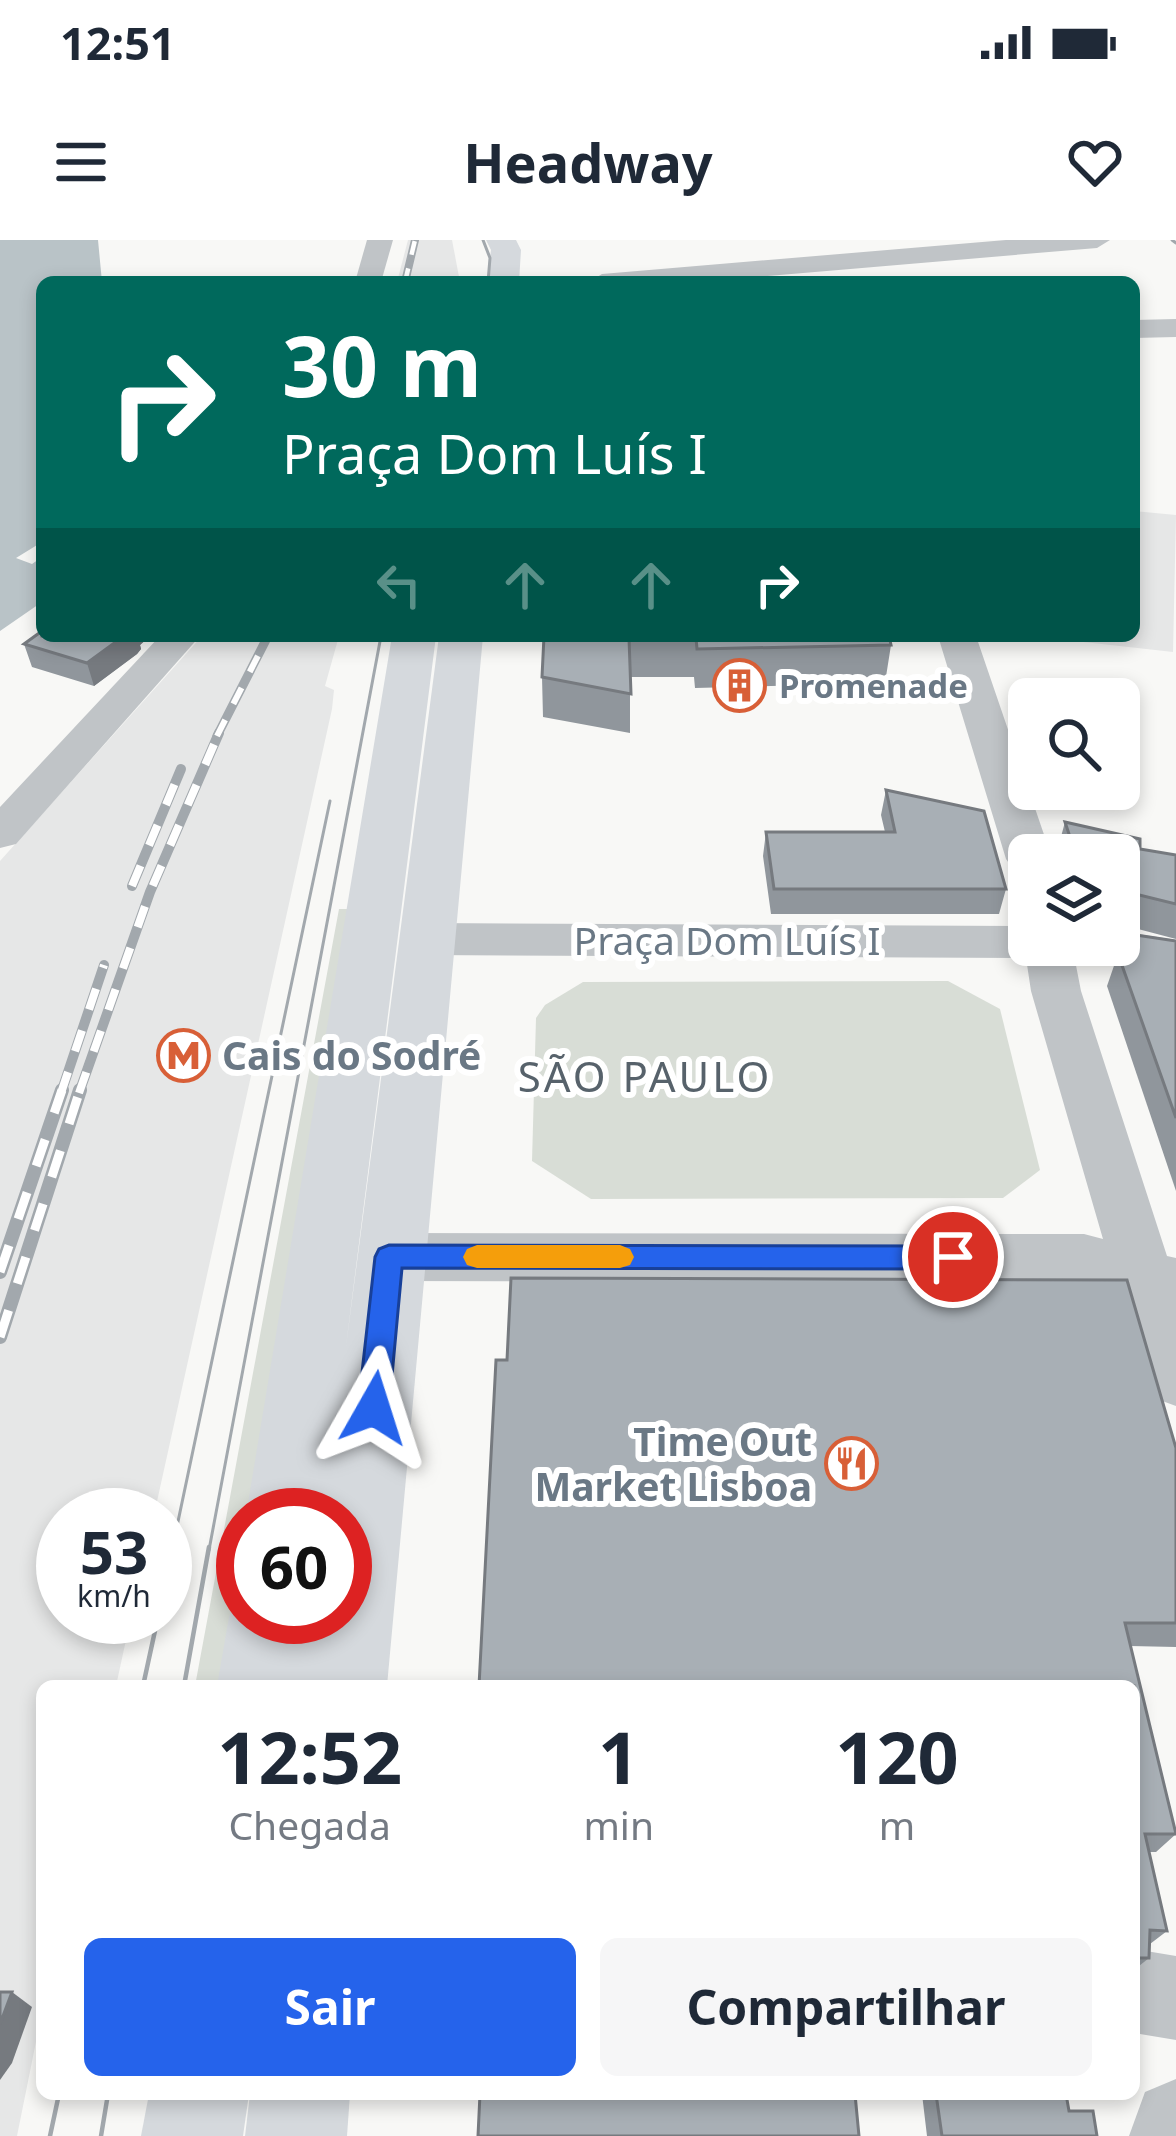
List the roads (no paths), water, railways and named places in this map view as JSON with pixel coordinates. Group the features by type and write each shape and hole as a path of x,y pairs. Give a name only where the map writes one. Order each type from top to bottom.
{"main road":[{"path":"501,240 506,250 504,276"},
{"path":"519,240 524,276"},
{"path":"345,1680 389,1257 396,940 414,642"},
{"path":"289,1488 344,1096 396,940 460,642"},
{"path":"344,1096 362,1143 356,1207 359,1235 372,1253 389,1257"},
{"path":"261,1680 266,1644"},
{"path":"192,2136 198,2100"},
{"path":"296,2136 299,2100"}],"street":[{"path":"370,276 380,240"},
{"path":"670,276 1097,240"},
{"path":"1140,329 1176,328"},
{"path":"0,834 176,642"},
{"path":"933,642 939,667 962,651 1021,834"},
{"name":"Praça Dom Luís I","path":"396,940 1008,942"},
{"path":"1140,950 1176,956"},
{"path":"1052,966 1056,991 1158,1277 1176,1379"},
{"path":"389,1257 1084,1258 1158,1277"},
{"path":"1140,1992 1176,1998"},
{"path":"1173,2136 1176,2123"}],"tram line":[{"path":"483,240 490,258 488,276"},
{"path":"1172,240 1176,243"},
{"path":"209,1550 380,642"},
{"path":"185,1488 330,801"},
{"path":"185,1680 209,1547"},
{"path":"144,1680 152,1644"},
{"path":"50,2136 58,2100"},
{"path":"101,2136 107,2100"}],"railway":[{"path":"406,276 415,240"},
{"path":"217,736 265,642"},
{"path":"79,1092 150,892 219,733"},
{"path":"132,886 181,769"},
{"path":"61,1093 104,965"},
{"path":"0,1272 62,1090"},
{"path":"0,1337 79,1092"}],"place":[{"name":"Promenade","path":"740,686"},
{"name":"Cais do Sodré","path":"183,1056"},
{"name":"Time Out Market Lisboa","path":"851,1464"}],"district":[{"name":"SÃO PAULO","path":"645,1077"}]}
